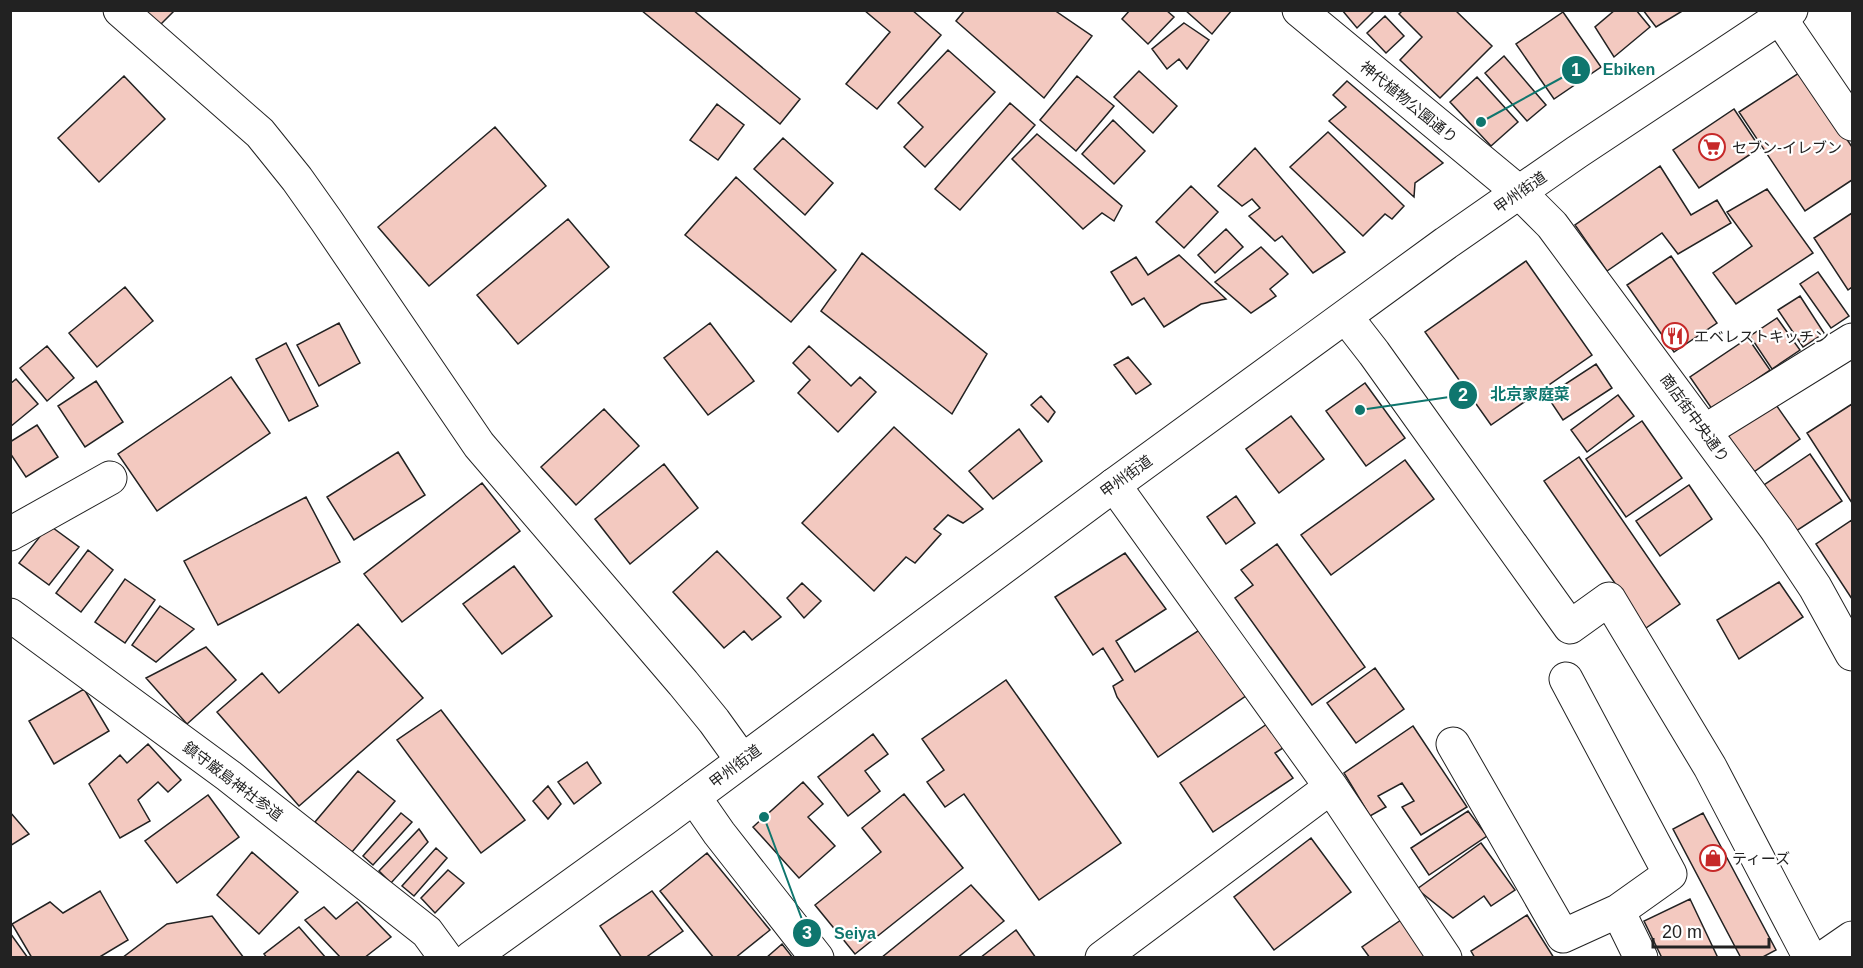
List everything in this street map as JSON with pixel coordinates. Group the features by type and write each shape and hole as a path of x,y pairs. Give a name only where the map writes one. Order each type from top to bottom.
{"main road":[{"path":"120,10 260,133 309,195 479,445 683,683 742,760"},
{"name":"神代植物公園通り","path":"1299,10 1520,193"},
{"path":"1785,14 1852,124"},
{"name":"甲州街道","path":"471,957 694,797 1114,485 1446,243 1577,152 1785,14"},
{"name":"商店街中央通り","path":"1520,193 1552,225 1778,530 1815,587 1852,654"},
{"path":"1346,317 1569,627 1609,599 1710,767 1810,957"},
{"path":"1705,432 1852,340"},
{"path":"10,534 110,478"},
{"path":"1114,485 1331,786 1444,957"},
{"name":"鎮守厳島神社参道","path":"10,615 238,784 427,932 446,957"},
{"path":"1453,744 1563,936 1618,911 1670,874 1566,679"},
{"path":"1102,957 1331,786"},
{"path":"694,797 719,833 818,957"},
{"path":"1618,911 1641,957"},
{"path":"1823,957 1852,938"}],"building":[{"path":"125,10 175,10 150,35"},
{"path":"641,10 693,10 800,99 780,124"},
{"path":"864,10 912,10 941,35 877,109 846,84 890,32"},
{"path":"965,10 1054,10 1092,36 1044,98 956,21"},
{"path":"1130,10 1166,10 1174,17 1148,44 1122,19"},
{"path":"1185,10 1232,10 1212,34"},
{"path":"1342,10 1375,10 1357,28"},
{"path":"1403,10 1455,10 1492,46 1440,98 1400,60 1422,37 1399,14"},
{"path":"1615,10 1636,10 1650,27 1614,57 1595,27"},
{"path":"1643,10 1684,10 1656,27"},
{"path":"1563,12 1601,67 1554,99 1516,44"},
{"path":"1385,16 1404,36 1386,53 1367,33"},
{"path":"1184,23 1209,40 1187,69 1179,59 1167,69 1152,49"},
{"path":"948,50 995,92 925,167 904,147 923,127 898,103"},
{"path":"1504,56 1546,105 1527,121 1485,73"},
{"path":"1139,71 1177,106 1153,133 1114,97"},
{"path":"1802,71 1852,147 1852,180 1805,211 1739,112"},
{"path":"124,76 165,119 99,182 58,138"},
{"path":"1077,76 1114,106 1076,151 1040,120"},
{"path":"1477,77 1518,122 1491,146 1450,102"},
{"path":"1347,81 1443,163 1415,183 1414,197 1329,121 1346,107 1333,95"},
{"path":"1010,103 1035,125 960,210 935,189"},
{"path":"717,104 744,125 718,160 690,140"},
{"path":"1734,109 1760,148 1699,188 1673,150"},
{"path":"1113,120 1145,151 1114,184 1082,154"},
{"path":"495,127 546,186 429,286 378,227"},
{"path":"1328,132 1404,206 1392,219 1385,214 1363,236 1290,167"},
{"path":"1037,134 1122,206 1114,221 1102,213 1083,229 1012,159"},
{"path":"783,138 833,183 805,215 754,169"},
{"path":"1255,148 1345,252 1313,273 1282,236 1275,241 1249,216 1260,208 1252,199 1242,206 1218,186"},
{"path":"1660,166 1691,215 1717,200 1731,223 1678,254 1662,233 1607,271 1575,225"},
{"path":"736,177 836,270 791,322 685,235"},
{"path":"1191,186 1218,212 1184,248 1156,222"},
{"path":"1767,189 1813,253 1736,304 1713,273 1752,246 1727,212"},
{"path":"1852,213 1852,287 1848,290 1814,238"},
{"path":"568,219 609,267 518,344 477,295"},
{"path":"1226,229 1243,247 1215,273 1198,255"},
{"path":"1261,247 1288,274 1270,289 1276,296 1251,313 1215,282"},
{"path":"862,253 987,354 952,414 821,311"},
{"path":"1179,255 1226,299 1201,304 1164,327 1144,298 1132,305 1111,272 1136,257 1148,275"},
{"path":"1671,256 1717,323 1674,352 1627,285"},
{"path":"1526,261 1592,355 1491,425 1425,332"},
{"path":"1818,272 1849,316 1831,328 1800,284"},
{"path":"125,287 153,321 97,367 69,333"},
{"path":"1800,296 1824,333 1803,347 1778,310"},
{"path":"1777,318 1800,350 1772,369 1750,336"},
{"path":"339,323 360,363 319,386 297,345"},
{"path":"710,323 754,381 708,415 664,358"},
{"path":"1748,338 1770,370 1712,409 1690,377"},
{"path":"286,343 318,406 289,421 256,359"},
{"path":"47,346 74,378 47,401 20,368"},
{"path":"809,346 851,386 860,377 876,392 838,432 798,393 810,380 793,363"},
{"path":"1128,357 1151,384 1136,394 1114,365"},
{"path":"1596,364 1612,388 1563,420 1547,396"},
{"path":"231,377 270,433 157,511 118,454"},
{"path":"16,379 38,404 10,427 10,384"},
{"path":"96,381 123,422 85,447 58,406"},
{"path":"1365,383 1405,438 1366,466 1326,411"},
{"path":"1618,395 1634,416 1587,452 1571,430"},
{"path":"1041,396 1055,412 1048,422 1031,405"},
{"path":"1774,402 1800,439 1751,474 1725,438"},
{"path":"1852,404 1852,503 1807,433"},
{"path":"604,409 639,446 576,505 541,467"},
{"path":"1291,416 1324,459 1279,493 1246,449"},
{"path":"1642,421 1682,478 1626,517 1586,459"},
{"path":"37,425 58,457 26,477 10,453 10,442"},
{"path":"894,427 983,509 963,523 948,515 934,529 941,534 915,563 906,557 874,591 802,523"},
{"path":"1019,429 1042,461 993,499 969,471"},
{"path":"398,452 425,495 354,540 327,497"},
{"path":"1810,454 1842,501 1790,535 1758,489"},
{"path":"1579,457 1680,604 1646,628 1544,481"},
{"path":"1405,460 1434,499 1331,575 1301,535"},
{"path":"664,464 698,508 630,564 595,519"},
{"path":"482,483 520,531 402,622 364,574"},
{"path":"1689,485 1712,519 1660,556 1636,521"},
{"path":"1236,496 1255,523 1226,544 1207,517"},
{"path":"306,497 340,562 218,625 184,561"},
{"path":"1852,520 1852,599 1816,544"},
{"path":"49,525 79,547 49,585 19,563"},
{"path":"1277,544 1365,667 1312,705 1235,598 1253,585 1241,570"},
{"path":"88,550 113,570 81,612 56,593"},
{"path":"717,551 781,617 752,640 744,631 724,648 673,592"},
{"path":"1125,553 1166,609 1116,641 1135,672 1201,629 1250,693 1158,757 1117,697 1113,686 1123,680 1103,648 1093,655 1055,597"},
{"path":"514,566 552,616 502,654 463,604"},
{"path":"125,579 155,600 125,643 95,622"},
{"path":"1779,582 1803,617 1739,659 1717,620"},
{"path":"802,583 821,601 804,618 787,598"},
{"path":"160,606 194,629 156,662 132,645"},
{"path":"358,624 423,698 299,806 217,712 262,673 279,693"},
{"path":"206,647 236,680 187,724 146,678"},
{"path":"1375,668 1404,709 1356,743 1327,703"},
{"path":"1006,680 1121,843 1039,900 964,794 945,807 927,782 944,770 922,739"},
{"path":"84,689 109,731 54,764 29,721"},
{"path":"441,710 525,820 481,853 397,740"},
{"path":"1267,724 1283,748 1275,753 1293,778 1213,832 1180,783"},
{"path":"1413,726 1467,807 1421,835 1402,807 1414,801 1402,783 1378,796 1386,807 1370,816 1344,773"},
{"path":"873,734 888,754 865,771 880,791 848,816 818,777"},
{"path":"148,744 181,780 168,792 158,782 138,800 150,821 120,838 89,784 120,755 127,763"},
{"path":"587,762 601,783 574,804 558,782"},
{"path":"358,771 395,801 352,852 315,822"},
{"path":"803,782 823,804 808,817 835,846 799,878 753,827"},
{"path":"548,786 561,804 548,819 533,801"},
{"path":"904,794 963,868 855,954 815,905 881,852 862,828"},
{"path":"208,795 239,837 177,883 145,841"},
{"path":"1468,811 1487,836 1429,875 1411,848"},
{"path":"10,812 29,834 10,846"},
{"path":"401,813 412,822 373,865 363,856"},
{"path":"1703,813 1776,950 1761,958 1741,958 1673,829"},
{"path":"419,829 428,842 391,883 379,871"},
{"path":"1311,838 1351,892 1274,950 1234,897"},
{"path":"1481,843 1515,890 1491,906 1484,896 1453,918 1417,889"},
{"path":"436,848 447,858 414,896 402,886"},
{"path":"252,852 298,892 259,934 217,895"},
{"path":"707,853 770,930 735,958 714,958 660,891"},
{"path":"448,870 464,883 435,913 421,898"},
{"path":"971,885 1004,921 957,958 881,958"},
{"path":"100,891 128,940 98,958 32,958 12,924 50,902 63,913"},
{"path":"652,891 683,931 645,958 622,958 600,926"},
{"path":"1690,899 1718,958 1662,958 1644,921"},
{"path":"357,902 391,937 364,958 341,958 305,920 324,907 336,919"},
{"path":"1527,915 1554,958 1475,958 1471,951"},
{"path":"212,916 244,958 122,958 167,924"},
{"path":"1401,920 1427,958 1370,958 1362,947"},
{"path":"299,927 326,958 267,958 264,954"},
{"path":"1016,930 1036,958 980,958"},
{"path":"10,933 28,958 10,958"},
{"path":"782,944 793,958 766,958"}],"place":[{"name":"Ebiken","path":"1481,122"},
{"name":"セブン-イレブン","path":"1712,147"},
{"name":"エベレストキッチン","path":"1675,336"},
{"name":"北京家庭菜","path":"1360,410"},
{"name":"Seiya","path":"764,817"},
{"name":"ティーズ","path":"1713,858"}]}
